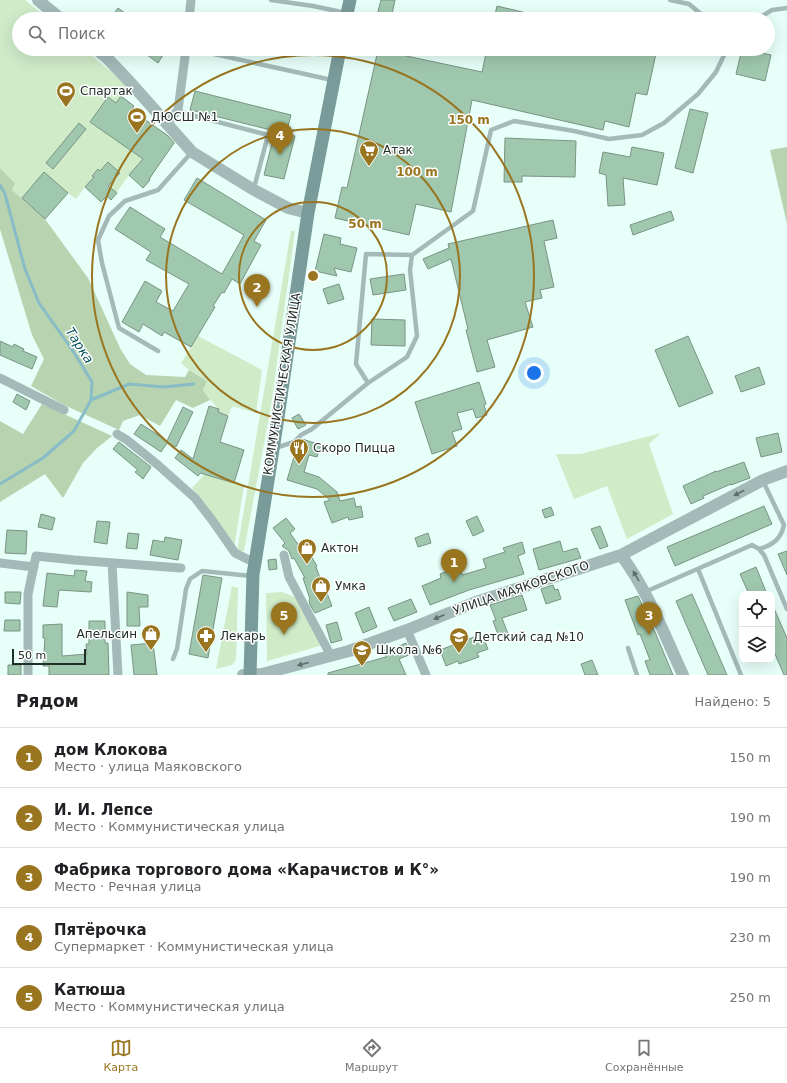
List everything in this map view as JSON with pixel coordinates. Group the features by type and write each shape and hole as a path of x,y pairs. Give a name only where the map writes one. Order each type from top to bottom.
{"main road":[{"path":"348,12 350,0"},
{"name":"КОММУНИСТИЧЕСКАЯ УЛИЦА","path":"248,675 253,576 308,213 339,56"}],"street":[{"path":"38,0 53,12"},
{"path":"190,12 191,0"},
{"path":"105,56 167,122 192,152 254,190 288,208 308,213"},
{"path":"167,122 178,110 185,56"},
{"path":"0,378 64,410"},
{"path":"117,434 127,440 158,465 195,498 235,553 255,563"},
{"name":"УЛИЦА МАЯКОВСКОГО","path":"248,675 262,674 331,656 407,630 476,602 621,555 763,480 787,471"},
{"path":"284,555 289,577 331,656"},
{"path":"621,555 635,573 645,592 683,675"},
{"path":"28,675 28,594 36,556 181,568"},
{"path":"0,563 34,567"},
{"path":"112,563 118,675"},
{"path":"407,630 426,675"}],"lane":[{"path":"271,0 313,6 333,12"},
{"path":"670,0 689,4 699,12"},
{"path":"769,12 772,10 787,8"},
{"path":"226,56 334,80"},
{"path":"368,383 356,364 366,254 412,255 473,210 491,130 514,121 574,131 609,140 642,135 664,123 698,94 716,72 723,56"},
{"path":"178,110 187,114 268,136 254,190"},
{"path":"158,351 119,328 102,264 98,240 109,216 125,200 158,190 192,152"},
{"path":"273,449 294,442 368,383 408,357 416,336 410,270 412,255"},
{"path":"759,549 770,546 778,539 786,526 763,480"},
{"path":"645,592 752,545 759,549 764,555 787,609"},
{"path":"698,569 741,675"},
{"path":"173,659 177,649 186,589 190,579 202,571 253,576"},
{"path":"628,648 637,675"}],"green space":[{"name":"Спартак","path":"0,0 25,0 40,12 12,12 12,56 92,56 128,86 121,96 134,106 132,110 176,141 143,188 129,175 111,200 107,196 85,187 76,199 68,193 45,219 12,190 15,183 0,168"},
{"path":"787,147 787,224 770,150"},
{"path":"0,168 15,183 12,190 45,219 88,278 120,348 130,364 146,375 185,377 189,370 207,381 203,390 210,400 193,408 176,400 160,426 140,415 123,421 119,430 64,405 31,386 44,359 32,335 0,229"},
{"path":"291,231 295,231 271,406 244,551 237,551"},
{"path":"198,336 262,370 256,413 232,406 228,416 218,412 219,409 203,390 207,381 189,370 181,363"},
{"path":"42,404 112,436 97,448 83,463 63,498 45,474 0,502 0,421 23,434"},
{"path":"661,433 649,444 673,514 627,539 607,486 574,499 556,454 581,454"},
{"path":"205,474 244,486 234,548 192,488"},
{"path":"232,586 238,588 236,660 232,665 216,669"},
{"path":"282,592 297,598 323,645 267,661 266,593"}],"building":[{"path":"381,0 395,0 392,12 378,12"},
{"path":"497,6 522,12 496,12"},
{"path":"118,8 123,12 115,12"},
{"path":"148,56 162,56 158,63"},
{"path":"377,56 406,56 482,72 485,56 655,56 647,95 636,93 629,127 605,121 603,130 472,100 451,212 416,204 409,235 335,218 342,187 347,188"},
{"path":"740,56 771,56 765,81 736,74"},
{"path":"195,91 291,115 286,134 295,136 284,179 264,175 275,131 190,110"},
{"name":"ДЮСШ №1","path":"121,96 134,106 131,110 167,135 174,143 149,179 150,180 143,188 129,175 143,159 90,122 108,97 116,103"},
{"path":"690,109 708,113 693,173 675,168"},
{"path":"79,123 86,129 53,169 46,163"},
{"path":"505,138 576,141 575,177 522,176 522,182 504,182"},
{"path":"632,147 664,153 657,185 623,178 625,205 608,206 606,175 599,173 603,152 630,157"},
{"path":"108,162 120,173 108,186 117,193 111,200 107,196 101,202 85,187 94,177 92,176 98,169 100,171"},
{"path":"44,172 68,193 45,219 22,198"},
{"path":"197,178 266,220 254,241 261,245 240,284 232,279 224,293 222,292 213,306 215,307 191,347 164,332 162,336 143,324 139,332 122,322 145,281 162,291 156,302 173,311 189,284 146,260 151,252 115,229 130,207 165,229 160,237 222,274 244,235 184,200"},
{"path":"671,211 674,220 633,235 630,225"},
{"path":"553,220 557,238 544,241 554,287 540,290 542,298 525,302 533,327 487,340 495,367 477,372 466,330 468,329 451,259 428,269 423,259 449,248 448,244"},
{"path":"324,234 341,238 340,244 357,248 351,272 334,268 337,276 315,271"},
{"path":"404,274 406,290 373,295 370,279"},
{"path":"339,284 344,299 328,304 323,289"},
{"path":"372,319 405,320 405,346 371,345"},
{"path":"688,336 713,393 679,407 655,350"},
{"path":"0,341 13,347 14,344 24,349 23,351 37,357 32,369 0,355"},
{"path":"759,367 765,384 741,392 735,376"},
{"path":"479,382 486,404 484,405 487,415 476,418 473,409 457,413 462,429 452,432 457,446 432,454 415,402"},
{"path":"17,394 30,401 26,410 13,402"},
{"path":"209,406 219,409 218,412 228,416 220,442 244,450 234,483 200,473 198,476 175,458 181,450 193,459"},
{"path":"183,407 193,412 176,447 167,443 161,452 134,434 141,424 167,441"},
{"path":"299,414 306,425 298,429 292,418"},
{"path":"778,433 782,452 761,457 756,438"},
{"path":"302,439 321,445 317,457 309,455 304,472 319,477 337,492 340,501 354,498 356,507 361,506 363,517 349,520 348,517 332,523 324,502 330,500 317,489 287,480 298,444"},
{"path":"119,442 151,467 143,479 135,472 138,470 113,449"},
{"path":"744,462 750,478 703,496 704,498 691,504 683,486 716,471"},
{"path":"764,506 772,524 675,566 667,547"},
{"path":"551,507 554,515 545,518 542,510"},
{"path":"41,514 55,518 52,530 38,527"},
{"path":"477,516 484,531 473,536 466,521"},
{"path":"286,518 295,529 290,533 308,558 311,556 317,566 316,567 326,594 327,593 332,606 315,613 310,605 310,599 303,578 305,578 294,558 292,559 289,551 282,546 285,543 273,528"},
{"path":"97,521 110,522 107,544 94,542"},
{"path":"600,526 608,546 600,549 591,529"},
{"path":"7,530 27,531 26,554 5,553"},
{"path":"128,533 139,534 137,549 126,548"},
{"path":"428,533 431,543 418,547 415,538"},
{"path":"165,537 182,540 178,560 150,555 153,540 164,542"},
{"path":"560,541 563,552 577,548 581,558 539,570 533,549"},
{"path":"522,542 525,553 518,556 524,574 469,590 430,605 422,586 441,578 440,574 460,567 462,575 486,568 483,559 505,552 503,548"},
{"path":"787,551 787,575 778,554"},
{"path":"276,559 277,569 269,570 268,560"},
{"path":"756,567 766,591 748,591 740,574"},
{"path":"75,570 87,571 85,581 92,582 91,592 59,590 57,607 43,606 47,573 74,576"},
{"path":"203,575 222,578 208,658 189,654"},
{"path":"553,585 555,590 558,589 561,599 546,604 541,589"},
{"path":"5,592 21,592 20,604 5,603"},
{"path":"127,592 148,595 148,607 139,607 140,626 127,626"},
{"path":"692,594 727,675 708,675 676,601"},
{"path":"522,595 527,610 502,618 508,634 499,637 493,621 496,620 490,605"},
{"path":"638,596 673,675 650,675 645,661 650,660 640,634 638,635 625,600"},
{"path":"411,599 417,612 394,621 388,608"},
{"path":"369,607 377,627 363,633 355,613"},
{"path":"775,611 787,638 787,675 784,675 775,654"},
{"path":"5,620 20,620 20,631 4,631"},
{"path":"89,621 105,621 105,643 108,643 109,675 49,675 49,666 43,666 45,638 43,638 43,625 62,624 62,656 87,654 86,644 89,644"},
{"path":"337,622 342,640 331,643 326,625"},
{"path":"482,634 488,649 477,653 479,657 459,664 458,661 446,666 440,650"},
{"path":"153,643 157,675 134,675 131,645"},
{"path":"406,643 411,654 399,659 406,675 328,675 328,673 386,657 383,650 394,646 395,648"},
{"path":"592,660 598,675 585,675 581,664"},
{"path":"8,665 21,665 21,675 8,675"}],"waterway":[{"name":"Тарка","path":"0,185 5,194 25,269 39,303 73,351 92,382 91,400 74,431 43,458 0,484"},
{"path":"91,400 129,384 164,387 194,384"}],"place":[{"name":"Спартак","path":"66,108"},
{"name":"ДЮСШ №1","path":"137,134"},
{"name":"Пятёрочка","path":"280,155"},
{"name":"Атак","path":"369,167"},
{"name":"И. И. Лепсе","path":"257,307"},
{"name":"Скоро Пицца","path":"299,465"},
{"name":"Актон","path":"307,565"},
{"name":"дом Клокова","path":"454,582"},
{"name":"Умка","path":"321,603"},
{"name":"Катюша","path":"284,635"},
{"name":"Фабрика торгового дома «Карачистов и К°»","path":"649,635"},
{"name":"Апельсин","path":"151,651"},
{"name":"Лекарь","path":"206,653"},
{"name":"Детский сад №10","path":"459,654"},
{"name":"Школа №6","path":"362,667"}]}
